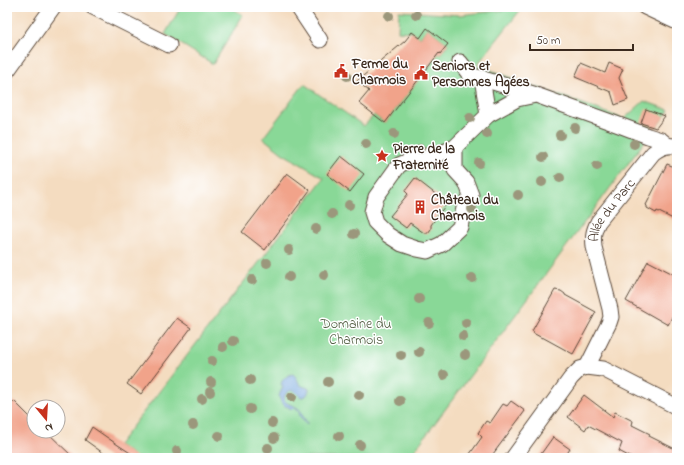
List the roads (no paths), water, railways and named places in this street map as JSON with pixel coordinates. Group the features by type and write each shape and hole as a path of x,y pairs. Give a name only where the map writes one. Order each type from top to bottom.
{"street":[{"path":"7,71 54,7"},
{"path":"93,7 169,45"},
{"path":"298,7 320,40"},
{"path":"645,7 677,22"},
{"path":"460,62 470,75 536,95 661,140 672,146"},
{"path":"482,78 488,115"},
{"path":"455,148 456,170 466,182 471,195 464,208 460,227 442,244 427,251 402,244 388,235 375,222 372,212 376,197 399,165 415,158 439,154 455,148 488,115 517,99 536,95"},
{"name":"Allée du Parc","path":"587,367 611,317 594,247 594,231 598,222 653,153 659,148 672,146"},
{"path":"513,458 571,378 580,369 587,367 603,369 677,407"}],"water":[{"path":"293,374 301,385 309,389 307,395 301,397 293,391 289,391 285,395 284,400 299,409 307,424 300,416 297,409 291,409 285,406 279,397 283,387 281,384 283,379"}],"place":[{"name":"Ferme du Charmois","path":"341,71"},
{"name":"Seniors et Personnes Agées","path":"421,73"},
{"name":"Pierre de la Fraternité","path":"382,156"},
{"name":"Château du Charmois","path":"420,207"}],"park label":[{"name":"Domaine du Charmois","path":"356,332"}]}
